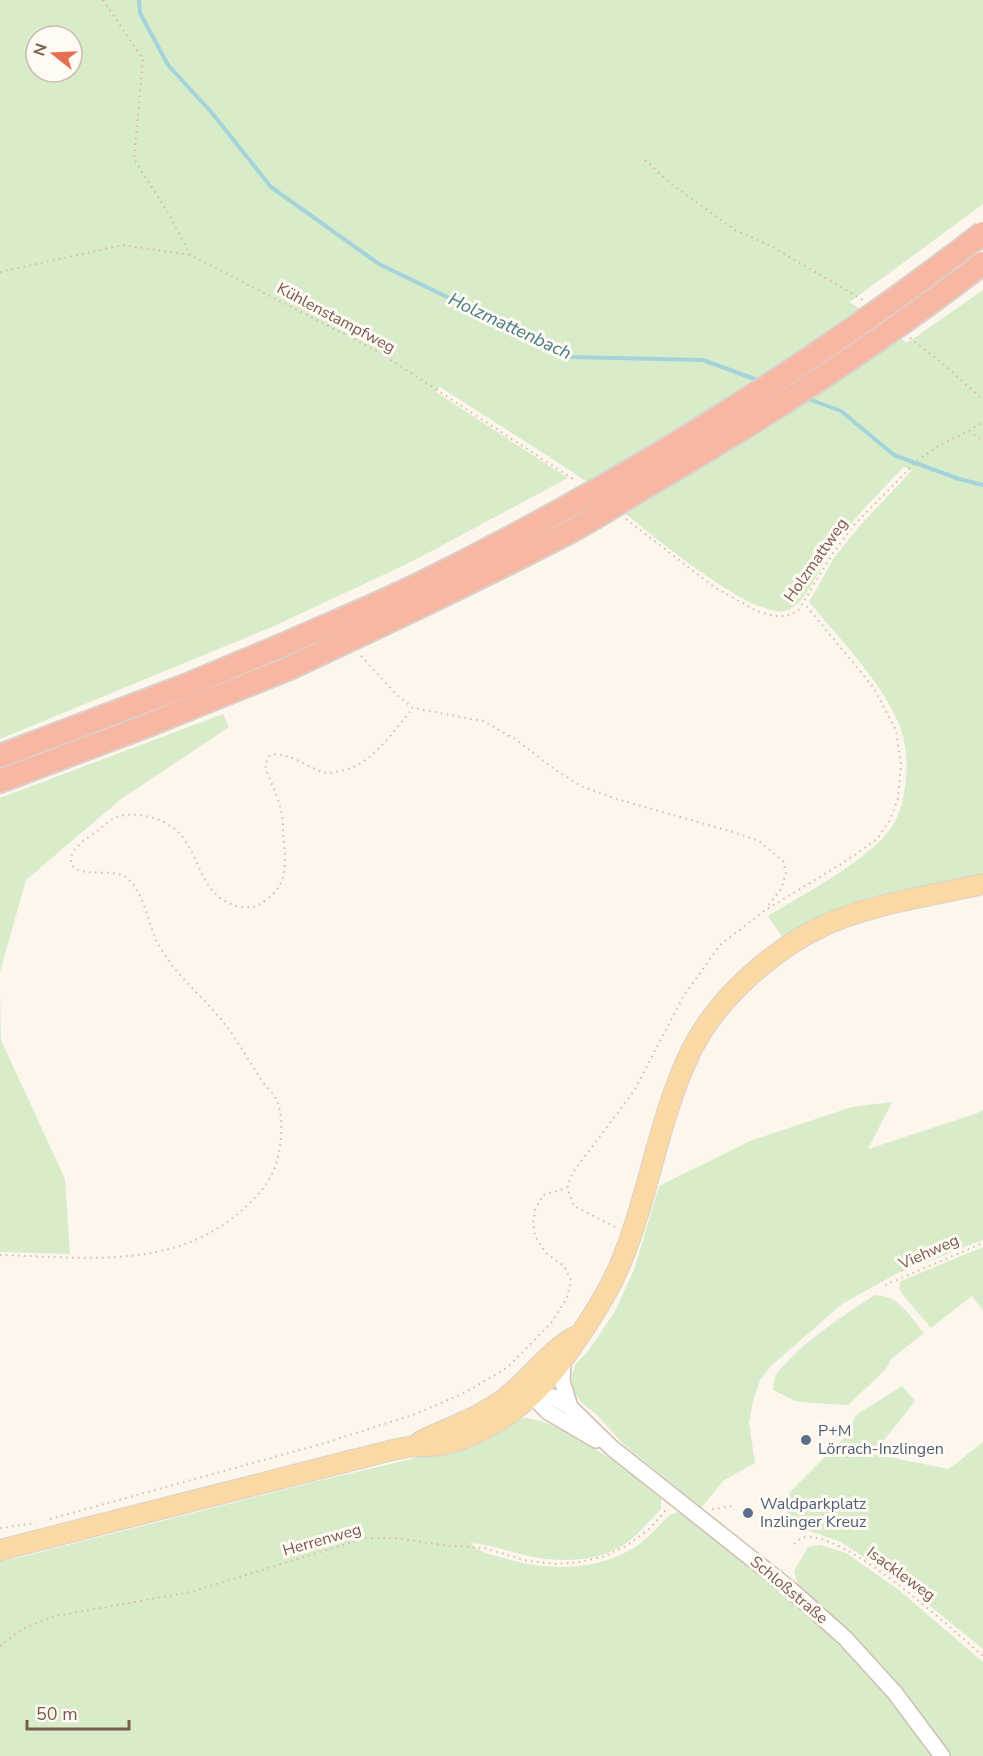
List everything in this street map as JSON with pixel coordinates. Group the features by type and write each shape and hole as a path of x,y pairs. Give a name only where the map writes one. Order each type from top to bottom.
{"highway":[{"path":"0,756 185,686 283,645 423,583 569,506 696,431 828,345 983,233"},
{"path":"0,781 151,724 292,667 432,601 581,525 718,444 837,368 983,263"}],"main road":[{"path":"0,1550 408,1447 445,1444 499,1421 515,1410 563,1362 612,1283 631,1235 671,1102 687,1060 692,1049 731,995 756,970 820,927 851,914 983,884"},
{"path":"408,1447 504,1399 558,1347 582,1332"},
{"path":"504,1399 531,1395"}],"street":[{"path":"563,1362 562,1381 570,1407"},
{"name":"Schloßstraße","path":"531,1395 553,1397 570,1407 612,1448 790,1589 845,1638 895,1692 942,1756"},
{"name":"Schloßstraße","path":"531,1395 549,1412 573,1428 612,1448"}],"path":[{"path":"103,0 143,58 134,159 170,216 190,255"},
{"path":"645,160 670,183 735,230 771,246 857,295 866,303"},
{"name":"Kühlenstampfweg","path":"0,273 123,245 190,255 379,352 564,471 582,485"},
{"path":"903,332 983,400"},
{"name":"Holzmattweg","path":"626,519 714,587 757,611 773,616 786,616 798,611 804,603 831,556 854,525 918,460 940,445 983,422"},
{"path":"969,431 983,441"},
{"path":"631,1235 574,1206 567,1188 573,1172 634,1091 683,997 720,945 764,910 846,861 877,839 890,820 898,798 901,766 896,730 873,687 804,603"},
{"path":"361,656 413,708 483,721 515,739 554,769 581,786 620,800 759,841 783,861 786,873 780,889 764,910"},
{"path":"0,1255 130,1256 158,1253 176,1248 217,1229 252,1201 268,1182 278,1159 281,1130 277,1100 227,1027 171,964 157,942 134,884 123,874 108,871 81,872 75,869 71,862 77,846 114,818 129,814 149,817 170,825 183,837 212,890 226,902 241,908 256,907 272,896 283,882 286,865 281,808 265,765 270,755 279,754 294,758 325,774 350,769 374,754 413,708"},
{"path":"49,1519 325,1443 418,1413 466,1392 508,1367 550,1323 567,1298 571,1280 564,1266 546,1253 536,1236 533,1223 535,1210 543,1195 567,1188"},
{"name":"Viehweg","path":"885,1285 983,1243"},
{"name":"Herrenweg","path":"0,1647 22,1629 55,1616 191,1592 365,1538 396,1538 484,1548 528,1561 557,1564 581,1562 605,1556 628,1545 649,1529 676,1499"},
{"path":"0,1528 38,1522"},
{"name":"Isackleweg","path":"794,1544 802,1538 814,1538 842,1547 901,1586 983,1656"}],"green space":[{"path":"0,0 983,0 983,204 850,302 907,343 983,290 983,876 785,941 768,916 840,873 867,853 890,830 900,809 907,764 904,742 893,711 872,678 809,602 834,558 857,529 912,470 904,467 855,519 830,552 801,600 788,610 769,609 743,599 713,580 680,557 574,473 440,387 436,392 568,478 411,562 272,627 0,739"},
{"path":"223,714 229,727 121,799 26,880 0,972 0,798"},
{"path":"0,995 1,1040 65,1179 70,1254 0,1252"},
{"path":"892,1102 868,1149 983,1110 983,1240 896,1274 842,1304 771,1366 760,1380 749,1423 755,1463 724,1480 701,1508 625,1446 596,1414 581,1402 574,1392 571,1379 575,1365 588,1351 614,1313 634,1270 659,1186 750,1141 852,1107"},
{"path":"983,1247 983,1311 972,1296 931,1328 902,1294 899,1288 901,1281"},
{"path":"875,1295 884,1296 898,1303 924,1333 891,1359 886,1369 848,1405 795,1401 773,1390 774,1380 787,1361 810,1340"},
{"path":"902,1386 915,1401 873,1454 949,1469 983,1442 983,1649 903,1584 841,1542 804,1529 793,1522 784,1508 790,1492 846,1436 856,1415"},
{"path":"527,1418 556,1427 624,1467 661,1499 661,1509 628,1542 606,1554 593,1557 554,1560 470,1543 474,1547 489,1554 526,1564 557,1567 588,1565 632,1549 647,1538 670,1515 678,1512 789,1599 798,1586 794,1571 808,1547 820,1545 846,1553 899,1590 983,1662 983,1756 0,1756 0,1561 441,1452 515,1419"}],"waterway":[{"name":"Holzmattenbach","path":"139,0 140,13 168,65 212,113 271,187 379,264 571,357 703,360 760,381"},
{"name":"Holzmattenbach","path":"806,398 841,411 894,455 959,479 983,485"}],"place":[{"name":"P+M Lörrach-Inzlingen","path":"806,1440"},
{"name":"Waldparkplatz Inzlinger Kreuz","path":"748,1513"}]}
